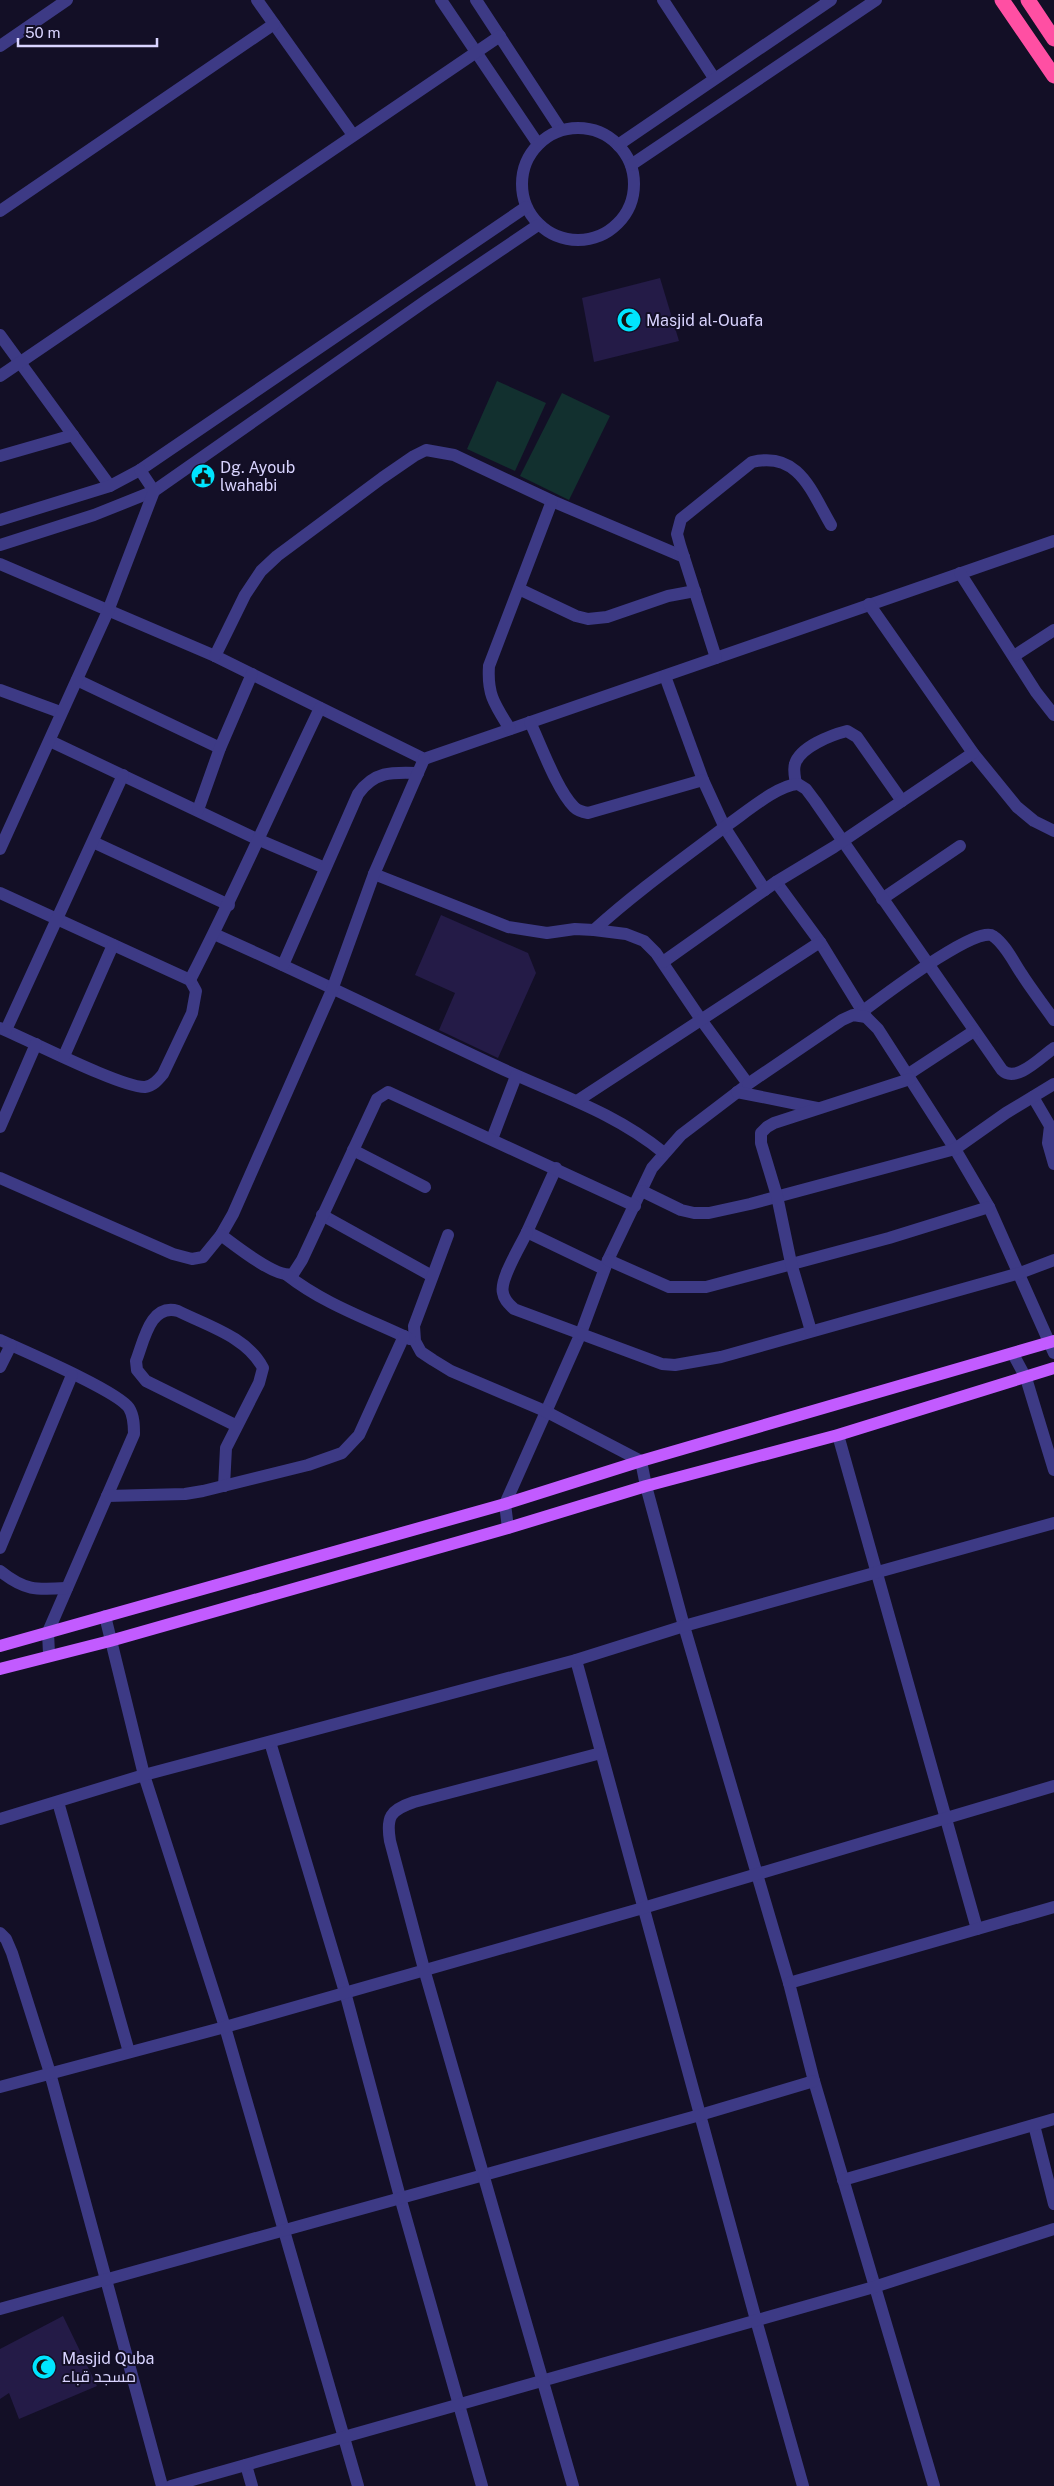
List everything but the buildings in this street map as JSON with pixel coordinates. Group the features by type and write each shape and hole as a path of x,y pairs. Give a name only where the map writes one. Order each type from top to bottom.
{"highway":[{"path":"1002,0 1054,76"},
{"path":"1028,0 1054,39"}],"main road":[{"path":"0,1646 505,1504 642,1461 1013,1354 1053,1345"},
{"path":"0,1669 508,1528 646,1486 838,1435 1054,1368"}],"street":[{"path":"0,46 67,0"},
{"path":"257,0 353,135"},
{"path":"441,0 538,144"},
{"path":"476,0 561,130"},
{"path":"663,0 714,78"},
{"path":"618,145 831,0"},
{"path":"631,165 876,0"},
{"path":"0,211 274,24"},
{"path":"0,376 500,36"},
{"path":"587,128 604,134 618,145 631,165 634,184 631,202 622,219 608,232 591,239 572,241 554,236 538,225 526,207 521,192 522,176 526,161 538,144 561,130 587,128"},
{"path":"0,520 110,486 140,470 526,207"},
{"path":"0,545 94,515 154,491 427,300 538,225"},
{"path":"0,335 110,486"},
{"path":"0,456 73,435"},
{"path":"215,656 245,595 261,571 277,556 417,454 434,450 454,455 552,501 684,557"},
{"path":"716,658 678,534 681,519 740,470 758,460 779,460 802,474 831,525"},
{"path":"140,470 154,491"},
{"path":"0,848 50,741 60,712 108,612 154,491"},
{"path":"510,730 492,701 488,685 489,666 552,501"},
{"path":"0,564 108,612 215,656 424,759 1054,541"},
{"path":"960,572 1054,715"},
{"path":"518,589 576,616 588,619 607,617 668,596 695,591"},
{"path":"869,604 973,753 1017,807 1034,821 1054,831"},
{"path":"1014,656 1054,630"},
{"path":"198,810 220,748 252,674"},
{"path":"666,676 703,780 725,828 765,890"},
{"path":"77,680 220,748"},
{"path":"0,690 60,712"},
{"path":"0,701 25,698"},
{"path":"190,980 229,905 257,839 320,708"},
{"path":"530,722 562,789 570,803 579,811 588,813 703,780"},
{"path":"796,784 794,768 800,755 807,749 847,731 857,737 902,801"},
{"path":"50,741 257,839 325,868"},
{"path":"663,962 776,882 842,842 973,753"},
{"path":"0,1178 133,1238 192,1259 203,1257 221,1235 251,1174 332,990 374,874 424,759"},
{"path":"283,965 358,794 365,784 389,772 418,773"},
{"path":"0,893 57,919 113,945 190,980 196,991 192,1013 163,1074 151,1086 144,1087 122,1082 3,1029 57,919 123,775"},
{"path":"594,930 630,898 725,828 776,793 796,784"},
{"path":"796,784 806,789 1002,1070 1009,1074 1025,1069 1054,1048"},
{"path":"93,842 229,905"},
{"path":"882,899 960,846"},
{"path":"374,874 508,927 548,933 575,929 594,930 636,937 650,946 663,962 702,1022 748,1084"},
{"path":"776,882 820,942 865,1014 878,1029 955,1149 989,1207 1053,1345"},
{"path":"214,934 516,1076 606,1114 628,1126 664,1153"},
{"path":"508,1528 505,1504 581,1333 606,1264 652,1168 664,1153 704,1116 748,1084 842,1020 853,1015 865,1014 928,965 976,936 992,935 1004,948 1054,1020"},
{"path":"577,1101 702,1022 820,942"},
{"path":"64,1056 113,945"},
{"path":"811,1331 791,1263 777,1196 761,1143 761,1133 766,1127 774,1123 908,1077 974,1031"},
{"path":"0,1127 36,1044"},
{"path":"492,1139 516,1076"},
{"path":"642,1191 672,1207 694,1213 709,1214 955,1149 1054,1084"},
{"path":"287,1275 293,1274 302,1260 377,1099 388,1092 635,1206"},
{"path":"737,1092 820,1108"},
{"path":"1033,1097 1050,1126 1048,1143 1054,1164"},
{"path":"353,1150 425,1187"},
{"path":"556,1168 503,1283 505,1298 514,1308 652,1361 675,1365 721,1357 1020,1273 1054,1260"},
{"path":"527,1232 669,1287 684,1289 706,1287 889,1238 989,1207"},
{"path":"322,1215 432,1276"},
{"path":"221,1235 254,1258 287,1275 308,1292 409,1339 421,1352 451,1371 545,1411 642,1461 646,1486 684,1626 755,1874 789,1983 814,2081 934,2486"},
{"path":"107,1496 185,1494 329,1459 346,1450 363,1428 409,1339 448,1235"},
{"path":"224,1486 226,1448 259,1383 263,1368 256,1355 236,1339 178,1311 168,1308 159,1312 152,1319 136,1361 141,1376 146,1381 237,1426"},
{"path":"0,1367 6,1342 109,1391 128,1406 132,1413 134,1434 48,1632 49,1654"},
{"path":"1013,1354 1026,1378 1054,1470"},
{"path":"0,1548 72,1375"},
{"path":"838,1435 977,1929"},
{"path":"0,1819 144,1775 576,1660 684,1626 1054,1523"},
{"path":"0,1571 22,1587 33,1590 67,1588"},
{"path":"105,1616 144,1775 225,2027 358,2486"},
{"path":"576,1660 803,2486"},
{"path":"270,1742 345,1992 400,2197 482,2486"},
{"path":"573,2486 424,1968 388,1828 390,1816 405,1805 601,1753"},
{"path":"0,2087 225,2027 424,1968 643,1908 1054,1786"},
{"path":"58,1802 128,2052"},
{"path":"789,1983 1054,1906"},
{"path":"0,1933 6,1939 12,1953 50,2073 108,2279 162,2486"},
{"path":"0,2309 700,2115 814,2081"},
{"path":"844,2180 1054,2119"},
{"path":"1034,2125 1054,2204"},
{"path":"171,2486 874,2287 1054,2229"},
{"path":"246,2465 252,2486"}],"green space":[{"path":"497,381 546,403 515,471 467,449"},
{"path":"562,393 610,416 569,500 520,476"}],"place":[{"name":"Masjid al-Ouafa","path":"629,320"},
{"name":"Dg. Ayoub lwahabi","path":"203,476"},
{"name":"Masjid Quba مسجد قباء","path":"44,2367"}]}
